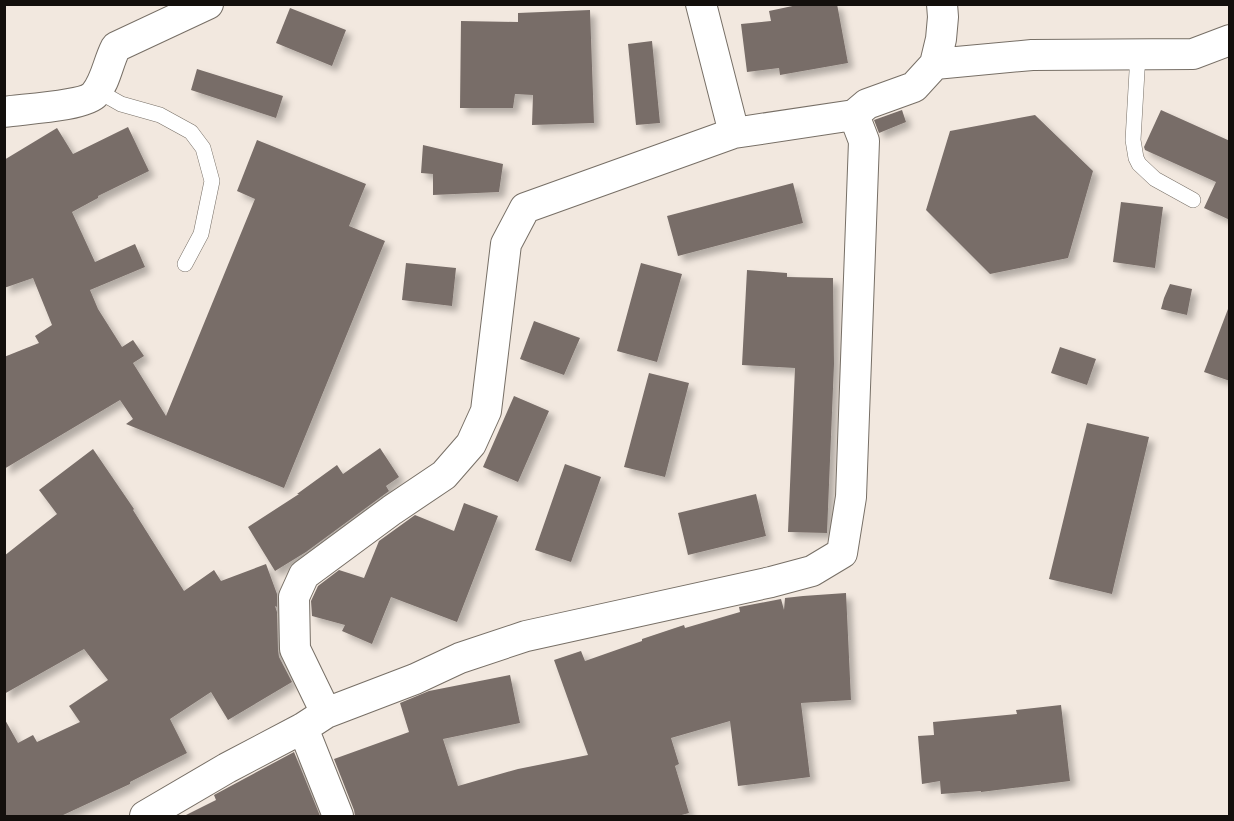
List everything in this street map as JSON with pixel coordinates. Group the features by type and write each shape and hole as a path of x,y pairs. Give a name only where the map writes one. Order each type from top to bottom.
{"street":[{"path":"4,112 80,102 94,97 116,47 208,4"},
{"path":"700,4 734,134"},
{"path":"338,816 295,649 294,597 304,575 444,475 471,444 486,411 506,244 525,208 734,134 854,115 867,104 914,87 935,64 941,39 942,4"},
{"path":"935,64 1032,55 1193,54 1230,40"},
{"path":"145,816 226,768 314,721 460,658 526,636 812,571 842,553 851,497 864,141 854,115"}],"lane":[{"path":"1138,54 1133,140 1139,164 1155,179 1193,200"},
{"path":"98,91 122,104 160,115 191,132 203,148 212,181 201,234 184,264"}],"building":[{"path":"802,4 837,4 848,63 780,75 779,68 747,72 741,24 771,21 769,11"},
{"path":"290,8 346,30 332,66 276,43"},
{"path":"590,10 594,123 532,125 533,95 515,94 513,108 460,108 461,21 518,22 518,13"},
{"path":"652,41 660,123 636,125 628,44"},
{"path":"197,69 283,96 276,118 191,90"},
{"path":"902,110 906,122 879,133 874,120"},
{"path":"1161,110 1230,141 1230,220 1204,208 1216,182 1145,150 1144,147"},
{"path":"1035,115 1093,171 1068,258 990,274 926,210 950,131"},
{"path":"128,127 149,171 98,196 72,212 95,262 135,244 145,267 90,290 98,309 122,347 133,340 144,356 133,363 166,416 255,199 237,191 257,140 366,184 349,226 385,241 284,488 126,424 133,419 120,400 4,469 4,357 39,343 35,336 52,325 33,278 4,288 4,160 57,128 73,154"},
{"path":"423,145 503,164 499,192 433,195 433,174 421,173"},
{"path":"793,183 803,223 678,256 667,216"},
{"path":"1121,202 1163,207 1155,268 1113,262"},
{"path":"406,263 456,268 452,306 402,300"},
{"path":"641,263 682,274 657,362 617,351"},
{"path":"747,270 787,273 787,277 833,278 834,364 827,533 788,532 795,368 742,365"},
{"path":"1170,284 1192,289 1187,315 1161,309"},
{"path":"1228,309 1230,309 1230,381 1204,372"},
{"path":"534,321 580,338 564,375 520,359"},
{"path":"1060,347 1096,359 1087,385 1051,373"},
{"path":"649,373 689,383 665,477 624,467"},
{"path":"514,396 549,411 518,482 483,467"},
{"path":"1087,423 1149,437 1112,594 1049,579"},
{"path":"380,448 399,477 386,486 389,491 306,552 275,571 248,527 299,494 297,494 337,465 343,474"},
{"path":"93,449 134,509 184,591 214,570 221,581 266,564 277,594 277,607 275,606 279,657 292,682 228,720 211,692 170,719 187,753 130,784 61,816 4,816 4,718 18,743 33,735 37,742 80,722 69,706 108,680 84,649 4,694 4,556 57,514 39,490"},
{"path":"565,464 601,477 571,562 535,550"},
{"path":"756,494 766,536 688,555 678,513"},
{"path":"464,503 498,516 457,622 391,597 372,644 342,631 345,625 312,616 311,601 318,586 339,570 364,578 379,541 415,515 454,531"},
{"path":"846,593 851,700 801,703 810,777 738,786 730,721 671,738 679,764 675,766 689,813 678,816 355,816 334,759 409,732 400,703 429,691 510,675 520,723 443,739 458,786 518,769 588,755 554,660 581,651 585,661 684,625 685,628 740,612 739,607 781,599 784,610 785,598"},
{"path":"1061,705 1070,781 981,792 941,794 940,781 922,784 918,736 934,735 933,722 1017,714 1016,710"},
{"path":"294,752 320,816 184,816 216,800 214,795"}]}
